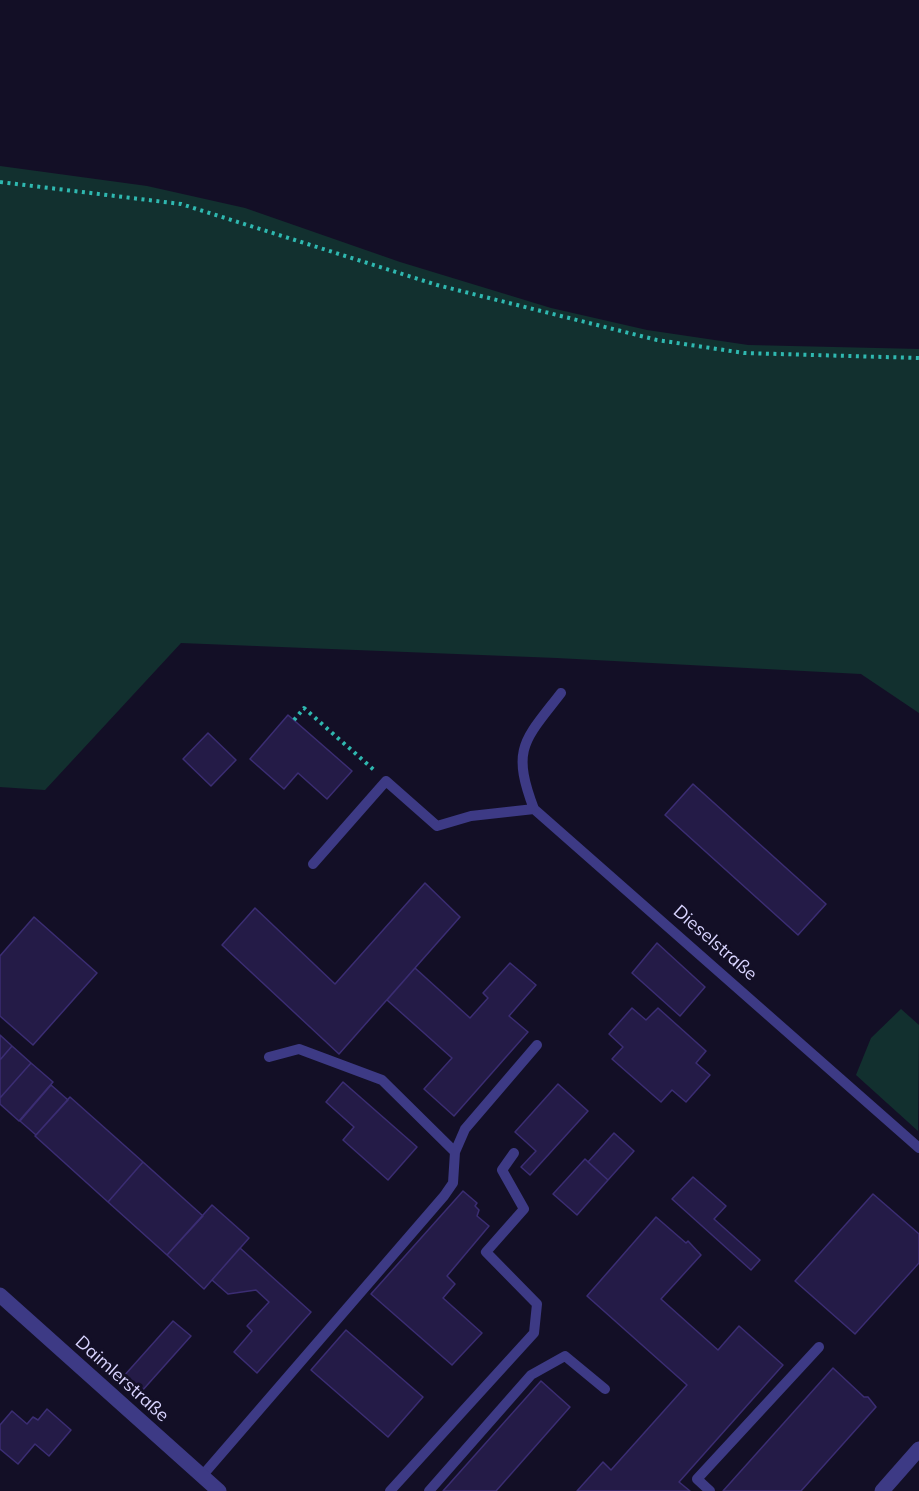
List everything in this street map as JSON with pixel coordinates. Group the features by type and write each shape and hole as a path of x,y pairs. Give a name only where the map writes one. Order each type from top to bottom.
{"street":[{"name":"Daimlerstraße","path":"0,1295 219,1491"},
{"path":"882,1491 919,1449"}],"lane":[{"path":"313,864 386,781 437,826 471,816 534,809 525,786 520,759 528,735 561,693"},
{"name":"Dieselstraße","path":"534,809 919,1148"},
{"path":"202,1476 444,1196 453,1183 455,1152 465,1129 537,1045"},
{"path":"269,1057 299,1049 382,1080 455,1152"},
{"path":"390,1491 534,1333 537,1304 486,1252 524,1209 502,1170 514,1153"},
{"path":"710,1491 697,1479 819,1347"},
{"path":"429,1491 531,1375 565,1356 604,1389"}],"path":[{"path":"0,182 181,204 437,285 657,340 744,353 919,358"},
{"path":"294,720 304,708 386,781"}],"green space":[{"path":"0,166 147,186 245,208 400,262 551,308 647,330 748,345 919,349 919,713 861,674 557,658 181,643 45,790 0,787"},
{"path":"901,1009 919,1025 918,1131 856,1075 871,1038"}],"building":[{"path":"288,715 352,771 327,799 298,773 284,789 250,759"},
{"path":"208,733 236,760 211,786 183,759"},
{"path":"693,784 826,904 798,935 665,815"},
{"path":"425,883 460,917 339,1054 222,945 255,908 335,984"},
{"path":"34,917 97,973 33,1045 0,1016 0,956"},
{"path":"657,943 705,987 680,1016 632,973"},
{"path":"510,963 536,985 509,1016 528,1032 454,1116 424,1089 452,1058 387,1000 415,968 470,1018 488,998 483,993"},
{"path":"632,1008 646,1020 658,1008 706,1051 696,1063 710,1075 686,1102 672,1090 661,1102 612,1059 623,1047 609,1034"},
{"path":"0,1035 12,1046 0,1060"},
{"path":"12,1046 31,1063 0,1098 0,1060"},
{"path":"31,1063 53,1082 19,1121 0,1104 0,1098"},
{"path":"343,1082 417,1147 388,1180 343,1140 354,1127 326,1102"},
{"path":"558,1084 588,1111 530,1175 521,1167 536,1151 515,1132"},
{"path":"51,1085 68,1100 36,1135 20,1121"},
{"path":"70,1097 143,1162 108,1202 35,1136"},
{"path":"614,1133 634,1151 608,1180 588,1162"},
{"path":"585,1159 608,1180 577,1215 553,1194"},
{"path":"143,1162 203,1216 167,1255 108,1202"},
{"path":"693,1177 726,1206 714,1219 760,1260 751,1270 672,1199"},
{"path":"463,1191 477,1203 475,1206 479,1210 477,1216 489,1226 447,1276 455,1284 443,1298 482,1333 452,1365 371,1294"},
{"path":"873,1194 919,1234 919,1263 855,1334 795,1281"},
{"path":"212,1205 249,1238 204,1289 167,1255"},
{"path":"656,1217 686,1243 688,1241 701,1255 661,1299 718,1350 739,1326 783,1365 679,1482 690,1491 577,1491 603,1462 611,1470 687,1385 587,1296"},
{"path":"240,1248 311,1312 257,1373 234,1352 252,1331 247,1326 269,1302 256,1290 228,1294 212,1280"},
{"path":"173,1321 191,1336 141,1392 123,1377"},
{"path":"346,1330 423,1397 388,1437 311,1370"},
{"path":"833,1368 864,1397 868,1397 876,1407 801,1491 723,1491"},
{"path":"541,1381 570,1407 496,1491 443,1491"},
{"path":"47,1409 71,1430 49,1456 35,1444 18,1464 0,1449 0,1425 12,1411 27,1424 33,1417 38,1420"}]}
